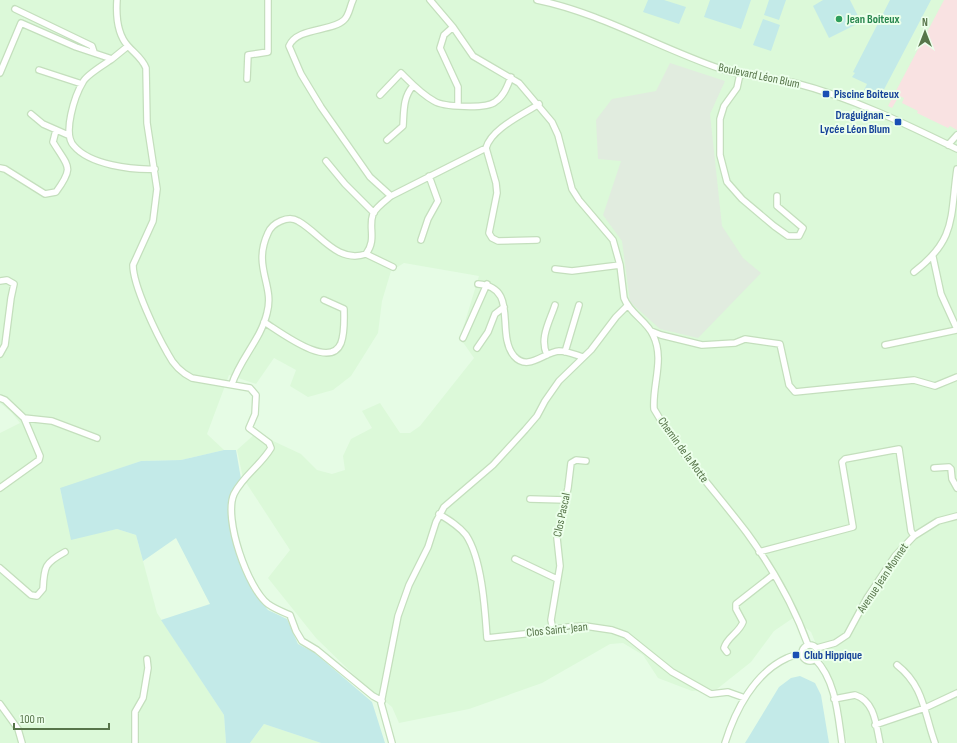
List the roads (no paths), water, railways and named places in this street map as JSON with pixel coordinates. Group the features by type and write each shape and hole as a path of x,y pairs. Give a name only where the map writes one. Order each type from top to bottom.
{"street":[{"path":"117,0 117,19 121,34 128,46 143,61 146,68 147,123 157,189 153,221 135,258 133,266 135,278 168,355 184,374 192,378 232,384 250,388 254,391 256,402 250,428 271,446 267,455 242,481 234,495 232,502 233,530 237,545 256,589 269,605 290,615 296,631 302,641 317,650 373,696 382,701"},
{"path":"247,79 248,55 268,52 268,0"},
{"path":"353,0 345,20 339,24 298,37 291,42 289,46 301,74 325,113 370,177 391,196"},
{"path":"392,743 384,718 382,701 398,616 409,585 428,547 439,514 493,465 537,416 544,401 559,381 604,334 616,317 627,306 624,298 620,265 613,240 579,200 572,189 558,135 552,122 539,104 519,83 473,56 453,27 430,0"},
{"name":"Boulevard Léon Blum","path":"537,0 546,1 573,9 700,62 740,74 803,85 867,108 924,132 957,149"},
{"path":"15,8 92,46 94,52"},
{"path":"0,73 21,23 112,59"},
{"path":"453,27 444,35 440,48 458,87 458,105"},
{"path":"128,46 83,81 70,119 68,135 73,146 94,160 144,170 155,169"},
{"path":"39,70 82,84"},
{"path":"380,95 401,73 414,86 435,102 458,105 493,104 504,95 511,77"},
{"path":"740,74 737,88 724,106 720,119 720,155 727,182 742,199 774,226 788,236 799,236 802,228 777,206 777,196"},
{"path":"387,140 403,126 405,104 409,91 414,86"},
{"path":"537,240 498,241 492,238 489,233 497,193 496,183 486,148 488,140 494,133 539,104"},
{"path":"31,114 43,124 68,135"},
{"path":"0,168 5,169 13,176 46,194 56,192 66,178 68,172 65,161 53,142 56,130"},
{"path":"948,145 957,135"},
{"path":"366,254 370,248 373,233 374,213 381,204 391,196 486,148"},
{"path":"326,161 345,184 374,213"},
{"path":"914,272 933,257 951,224 957,169"},
{"path":"421,240 428,219 438,202 429,176"},
{"path":"232,384 237,370 264,322 268,302 261,254 270,229 278,222 287,219 297,220 338,252 351,256 366,254 393,267"},
{"path":"885,345 957,329 941,294 933,257"},
{"path":"555,269 572,271 620,265"},
{"path":"0,281 8,280 14,284 14,288 11,298 5,345 0,354"},
{"path":"478,284 487,284 497,290 502,297 509,347 514,356 521,361 531,362 547,354 560,351 583,357"},
{"path":"463,338 487,284"},
{"path":"264,322 314,352 325,354 335,351 341,344 344,332 344,309 324,300"},
{"path":"547,354 544,348 544,335 556,305"},
{"path":"565,352 579,305"},
{"name":"Chemin de la Motte","path":"627,306 651,330 654,336 657,349 658,373 654,409 687,458 759,552 794,612 808,645"},
{"path":"477,348 488,332 495,314 504,307"},
{"path":"651,330 661,335 702,345 736,343 745,339 780,344 789,385 796,392 914,380 935,386 957,377"},
{"path":"0,398 5,400 24,418 40,456 39,460 0,488"},
{"path":"24,418 52,421 97,438"},
{"path":"759,552 853,527 842,462 845,459 899,449 911,531 914,536"},
{"name":"Clos Pascal","path":"553,630 551,620 560,566 556,545 566,500 571,463 576,460 586,461"},
{"path":"934,468 949,467 951,469 952,479 957,488"},
{"path":"530,499 566,500"},
{"name":"Clos Saint-Jean","path":"439,514 456,524 466,536 473,550 483,596 487,638 585,626 612,630 626,635 672,672 711,694 728,692 745,698"},
{"name":"Avenue Jean Monnet","path":"817,648 835,643 847,635 867,598 895,556 914,536 938,521 957,516"},
{"path":"0,568 31,595 37,596 41,594 43,589 47,563 65,552"},
{"path":"514,559 557,579"},
{"path":"727,652 724,648 726,642 741,627 743,622 736,609 736,604 739,600 773,575"},
{"path":"725,743 735,714 745,698 774,666 786,658 801,653 803,648 811,644 817,648 818,654 816,659 827,678 834,699 842,743"},
{"path":"801,653 805,660 810,661 816,659"},
{"path":"135,743 135,712 143,698 148,668 147,659"},
{"path":"897,665 912,679 924,708 934,743"},
{"path":"875,724 924,708 957,693"},
{"path":"834,699 855,695 860,696 871,707 880,743"},
{"path":"0,704 18,729 22,743"}],"place":[{"name":"Jean Boiteux","path":"839,19"},
{"name":"Piscine Boiteux","path":"826,94"},
{"name":"Draguignan - Lycée Léon Blum","path":"898,122"},
{"name":"Club Hippique","path":"796,655"}]}
